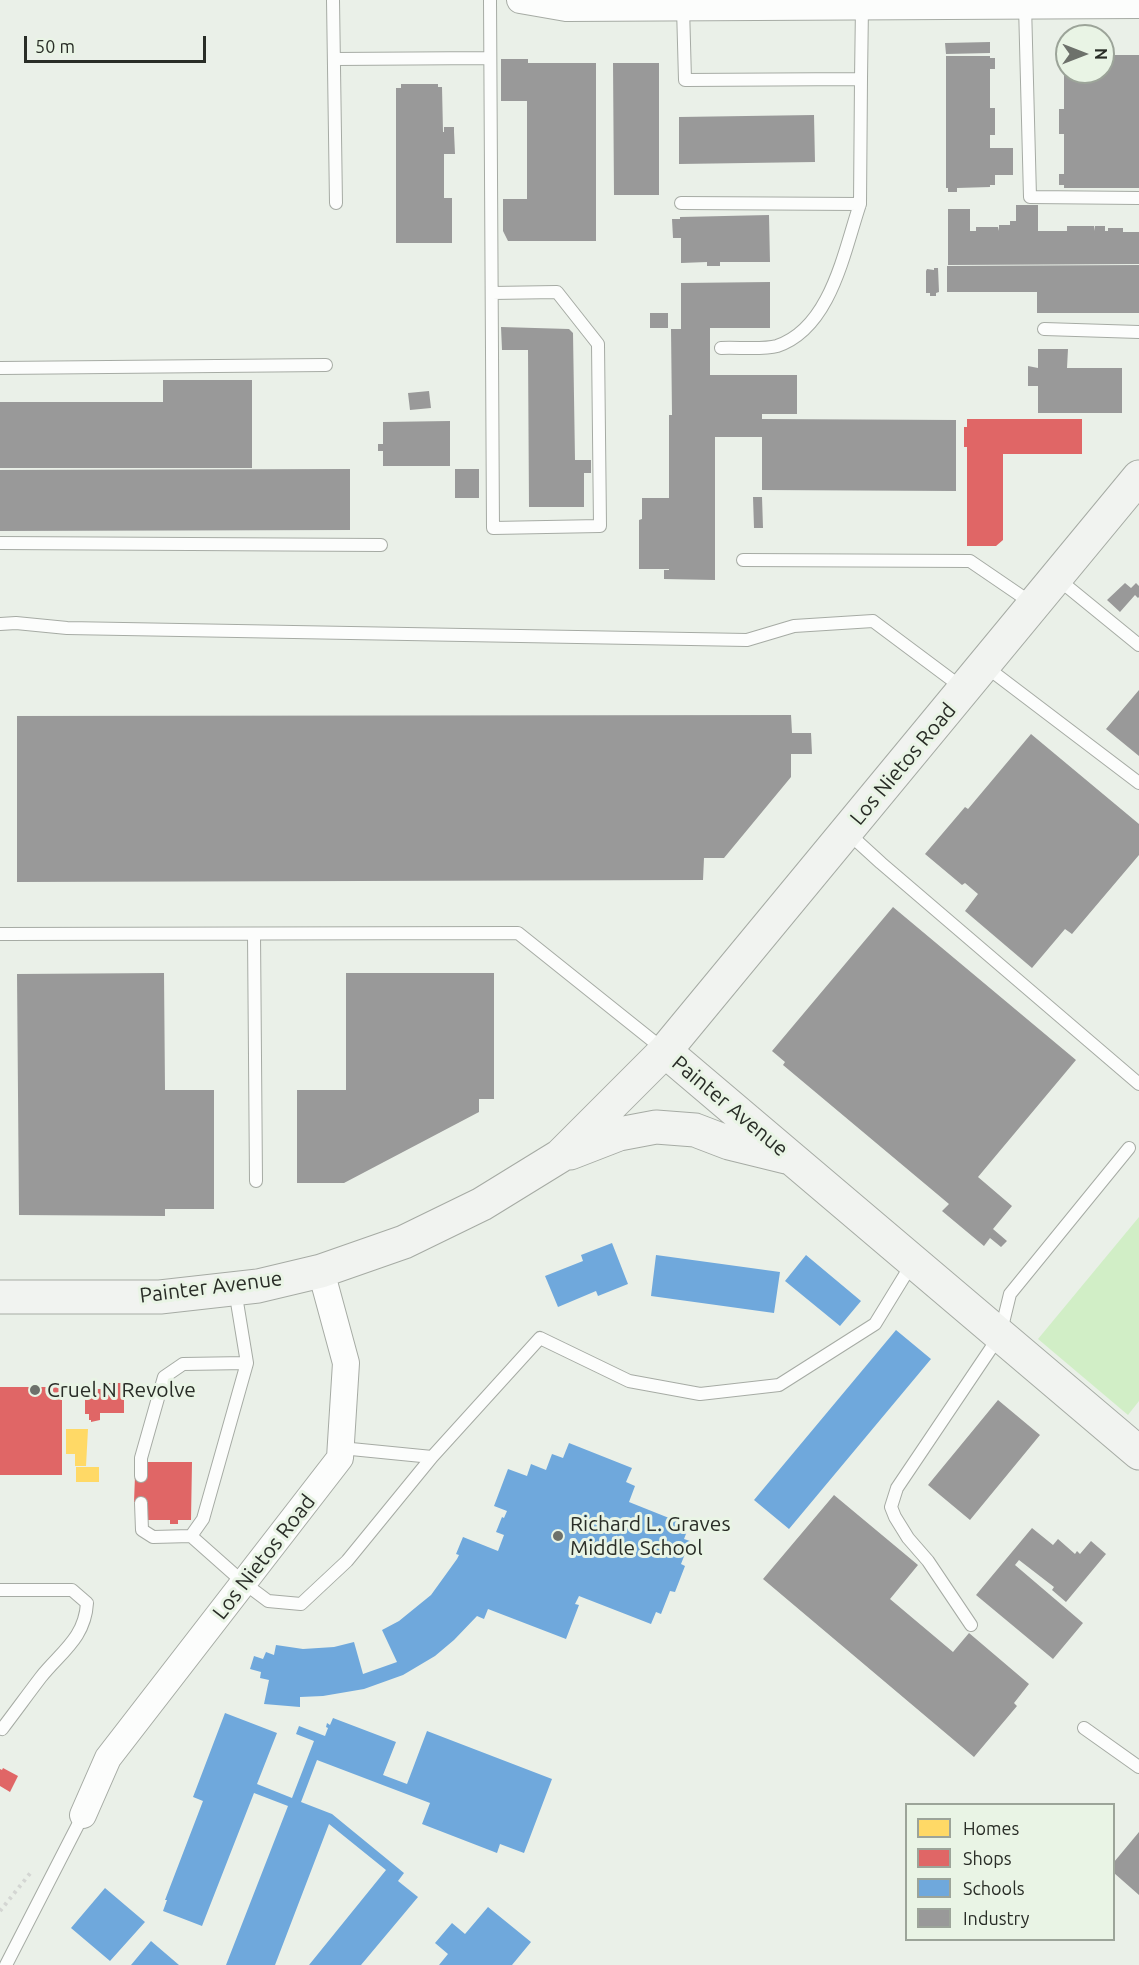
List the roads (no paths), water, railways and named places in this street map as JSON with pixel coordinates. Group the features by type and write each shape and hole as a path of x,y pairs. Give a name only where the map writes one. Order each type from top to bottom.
{"main road":[{"name":"Los Nietos Road","path":"665,1051 1139,477"},
{"name":"Painter Avenue","path":"0,1297 160,1297 258,1286 321,1271 404,1242 482,1204 560,1156 665,1051 1139,1453"},
{"path":"560,1156 619,1134 656,1127 695,1130 729,1143 791,1158"}],"street":[{"path":"520,0 566,8 1139,5"},
{"name":"Los Nietos Road","path":"83,1815 108,1758 340,1458 346,1363 321,1271"}],"lane":[{"path":"333,0 336,202"},
{"path":"490,0 493,528 600,526 598,344 557,292 492,292"},
{"path":"1025,5 1030,196 1139,198"},
{"path":"721,348 775,347 792,339 821,309 830,292 860,204 862,6"},
{"path":"683,7 685,80 861,79"},
{"path":"334,59 490,58"},
{"path":"681,203 860,204"},
{"path":"1044,329 1139,332"},
{"path":"0,368 326,365"},
{"path":"0,543 381,545"},
{"path":"743,560 970,561 1034,605"},
{"path":"1057,578 1139,645"},
{"path":"0,624 16,623 67,628 747,640 794,626 873,621 975,678 1139,783"},
{"path":"847,832 1139,1084"},
{"path":"0,934 518,933 665,1051"},
{"path":"254,934 256,1181"},
{"path":"971,1625 928,1561 908,1538 891,1507 897,1488 1000,1335 1010,1294 1129,1148"},
{"path":"141,1503 142,1530 153,1537 191,1536 268,1601 300,1604 347,1561 432,1457 540,1338 628,1381 700,1394 779,1385 875,1324 914,1262"},
{"path":"191,1536 203,1519 247,1363 235,1289"},
{"path":"141,1476 141,1458 164,1377 183,1364 247,1363"},
{"path":"341,1448 432,1457"},
{"path":"0,1590 72,1590 87,1604 86,1616 74,1642 43,1675 2,1729 0,1728"},
{"path":"1084,1728 1139,1767"},
{"path":"6,1965 83,1815"}],"place":[{"name":"Cruel N Revolve","path":"35,1390"},
{"name":"Richard L. Graves Middle School","path":"558,1536"}]}
